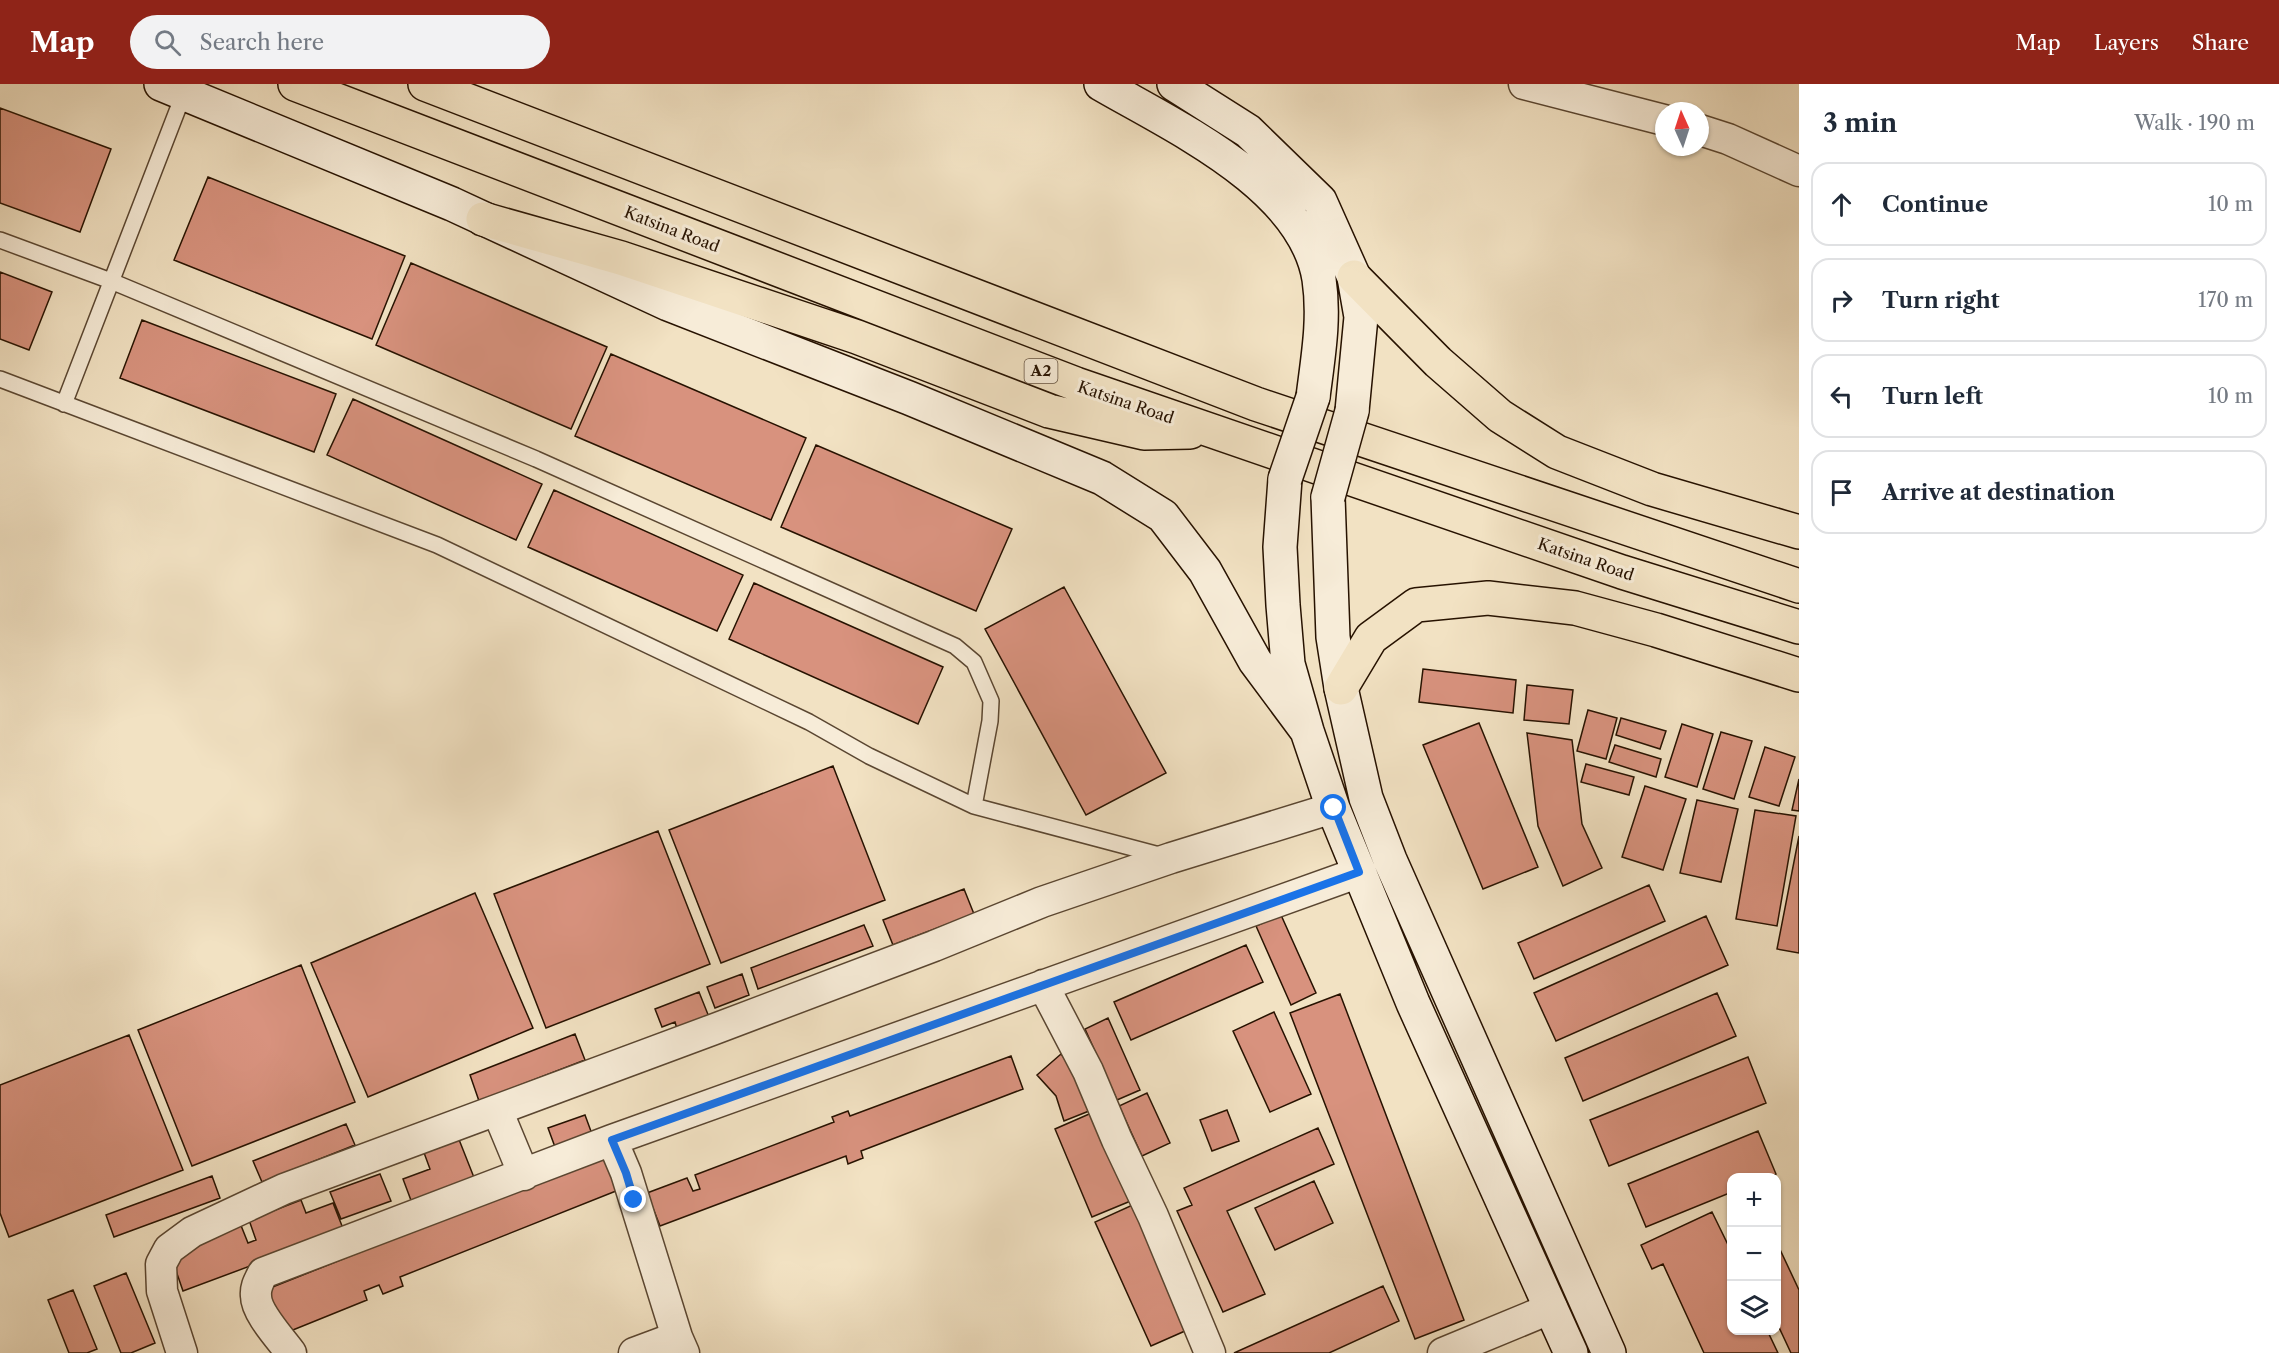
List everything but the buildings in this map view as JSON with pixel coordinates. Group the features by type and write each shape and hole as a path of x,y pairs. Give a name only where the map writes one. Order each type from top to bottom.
{"highway":[{"name":"Katsina Road","path":"295,84 1076,384 1622,572 1799,627"},
{"path":"425,84 1256,404 1799,586"},
{"path":"483,219 621,258 857,337 1049,411 1144,433 1214,432"},
{"path":"1354,277 1438,362 1500,416 1557,452 1652,489 1799,532"},
{"path":"1341,688 1371,638 1416,605 1488,598 1575,608 1656,630 1799,675"}],"main road":[{"path":"1101,84 1212,148 1272,195 1304,236 1318,276 1323,319 1313,397 1285,479 1280,547 1288,664 1307,731 1359,872 1413,1003 1571,1353"},
{"path":"1174,84 1248,131 1320,201 1354,277 1361,316 1352,411 1328,497 1333,638 1341,688 1366,798 1390,860 1609,1353"},
{"path":"172,89 452,204 668,304 909,398 1110,484 1163,516 1204,571 1255,662 1307,731"}],"street":[{"path":"1524,84 1655,118"},
{"path":"1709,133 1799,171"},
{"path":"182,1353 162,1291 161,1264 169,1249 192,1232 284,1190 890,963 1042,902 1171,858 1334,808"},
{"path":"291,1353 260,1310 255,1297 257,1285 263,1273 612,1140 1359,872"},
{"path":"1043,985 1089,1071 1210,1353"},
{"path":"497,1110 524,1175"},
{"path":"612,1140 626,1173 680,1345 634,1353"},
{"path":"1462,1349 1552,1308"}],"lane":[{"path":"64,404 111,281 172,89"},
{"path":"0,240 111,281 536,459 955,646 974,662 991,701 990,721 974,806"},
{"path":"0,379 437,545 809,722 869,756 974,806 1171,858"}],"route":[{"path":"634,1200 612,1140 1359,872 1334,808"}]}
